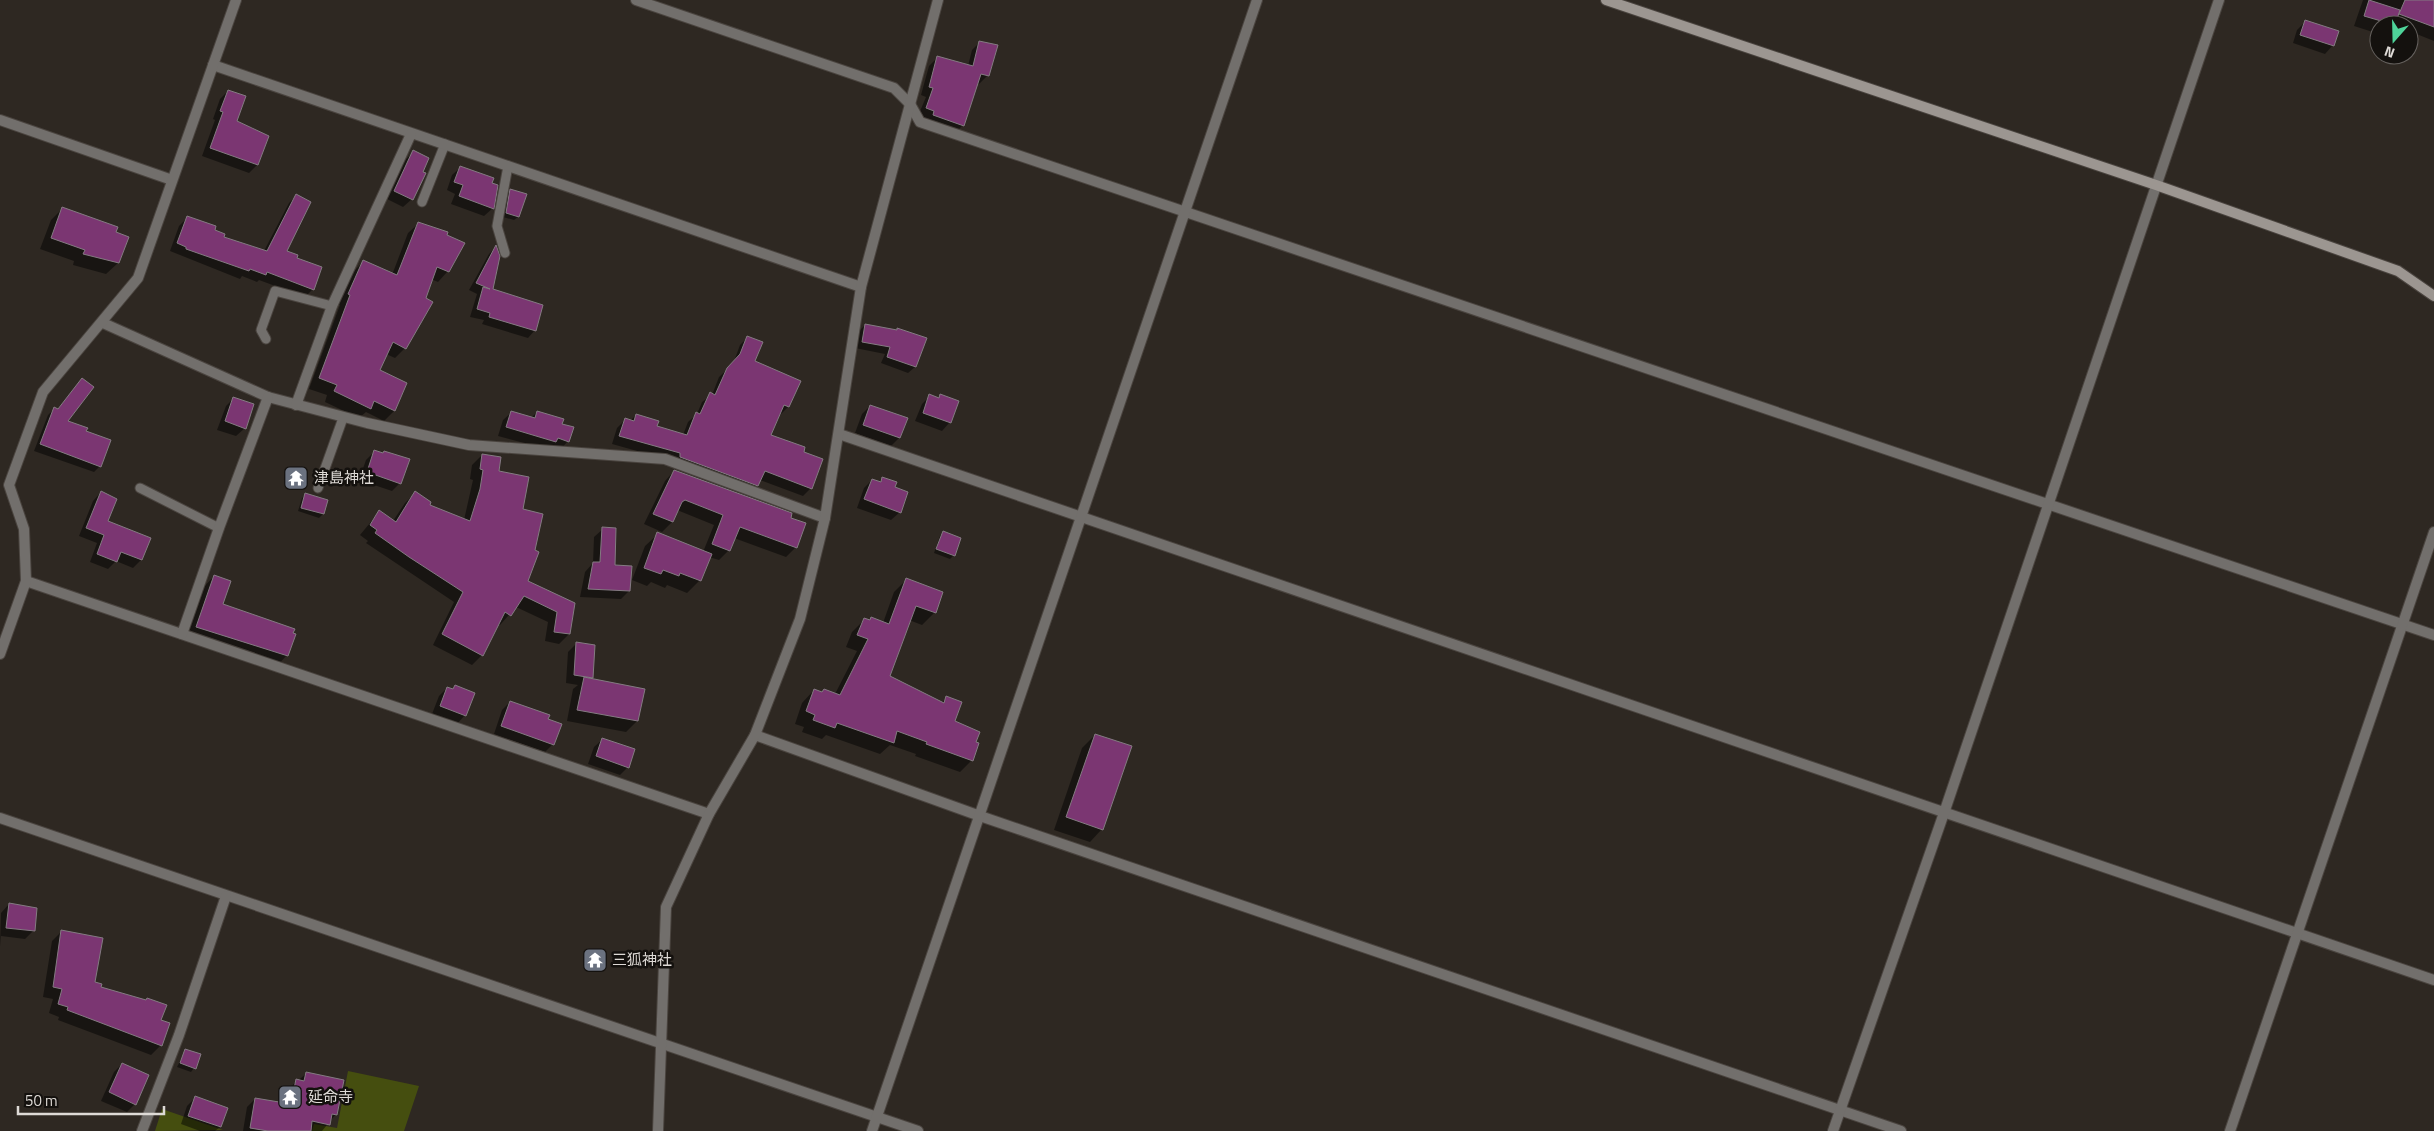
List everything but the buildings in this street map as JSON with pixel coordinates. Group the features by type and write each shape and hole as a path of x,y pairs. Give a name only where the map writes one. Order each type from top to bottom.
{"street":[{"path":"0,654 26,580 24,528 4,483 43,392 103,323 138,278 236,0"},
{"path":"636,0 894,88 910,104 920,122 2434,635"},
{"path":"658,1131 666,907 709,814 755,735 800,619 825,518 861,287 938,0"},
{"path":"872,1131 1257,0"},
{"path":"1606,0 2156,185 2398,271 2434,296"},
{"path":"1833,1131 1944,813 2219,0"},
{"path":"213,65 861,287"},
{"path":"0,120 172,180"},
{"path":"296,405 332,306 411,134"},
{"path":"103,323 268,397 343,418 469,445 665,459 825,518"},
{"path":"182,634 268,397"},
{"path":"839,434 2434,980"},
{"path":"2230,1131 2434,532"},
{"path":"26,580 709,814"},
{"path":"755,735 980,816 1901,1131"},
{"path":"0,818 918,1131"},
{"path":"142,1131 179,1035 226,896"}],"lane":[{"path":"422,202 445,144"},
{"path":"505,252 497,226 508,166"},
{"path":"266,339 261,330 275,291 332,306"},
{"path":"318,488 343,418"},
{"path":"140,488 219,528"}],"green space":[{"path":"348,1071 419,1086 404,1131 312,1131 314,1124 337,1128"},
{"path":"162,1109 223,1130 155,1131"}],"place":[{"name":"津島神社","path":"296,478"},
{"name":"三狐神社","path":"595,960"},
{"name":"延命寺","path":"290,1097"}]}
